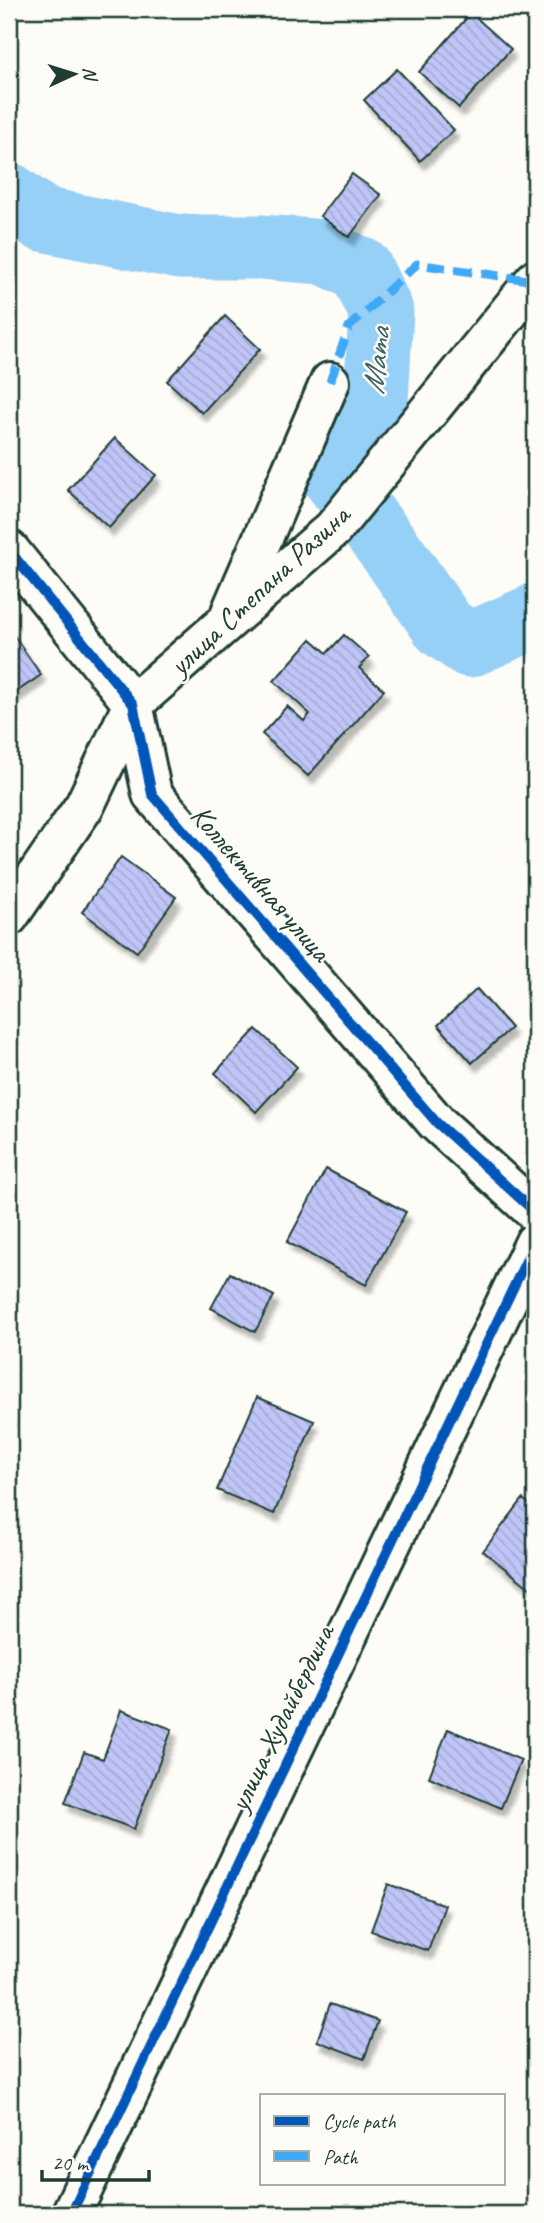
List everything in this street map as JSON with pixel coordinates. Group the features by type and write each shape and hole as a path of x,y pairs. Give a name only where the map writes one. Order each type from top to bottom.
{"street":[{"name":"улица Степана Разина","path":"9,916 85,805 133,704 333,529 535,280"},
{"path":"228,621 330,382"},
{"name":"Коллективная улица","path":"9,550 133,704 152,794 437,1123 535,1212"},
{"name":"улица Худайбердина","path":"71,2214 535,1242"}],"building":[{"path":"471,13 511,49 459,108 419,72"},
{"path":"397,69 454,130 420,161 364,100"},
{"path":"352,174 381,195 349,237 320,216"},
{"path":"225,316 260,349 202,413 167,381"},
{"path":"115,438 156,475 109,528 68,490"},
{"path":"9,628 41,675 9,697"},
{"path":"344,635 369,657 359,668 384,690 308,776 262,734 287,706 304,721 310,714 274,681 311,639 327,653"},
{"path":"121,857 176,897 137,952 82,912"},
{"path":"477,989 511,1028 472,1063 438,1025"},
{"path":"256,1029 297,1067 256,1112 215,1073"},
{"path":"326,1169 406,1212 366,1285 287,1242"},
{"path":"230,1273 274,1296 255,1332 211,1308"},
{"path":"257,1397 314,1421 274,1514 217,1490"},
{"path":"523,1499 535,1508 535,1592 483,1551"},
{"path":"121,1710 172,1729 134,1829 65,1803 84,1752 103,1759"},
{"path":"448,1729 521,1760 501,1808 429,1777"},
{"path":"388,1884 445,1905 428,1951 371,1931"},
{"path":"330,2004 378,2021 364,2059 317,2041"}],"waterway":[{"name":"Мата","path":"9,195 42,219 179,247 261,247 324,252 361,270 381,311 376,401 364,421 345,434 331,473 395,556 444,627 469,645 535,616"}],"marked path":[{"path":"330,382 349,327 417,264 535,281"}],"cycle path":[{"path":"9,550 133,704 152,794 437,1123 535,1212"},
{"path":"71,2214 535,1242"}]}
